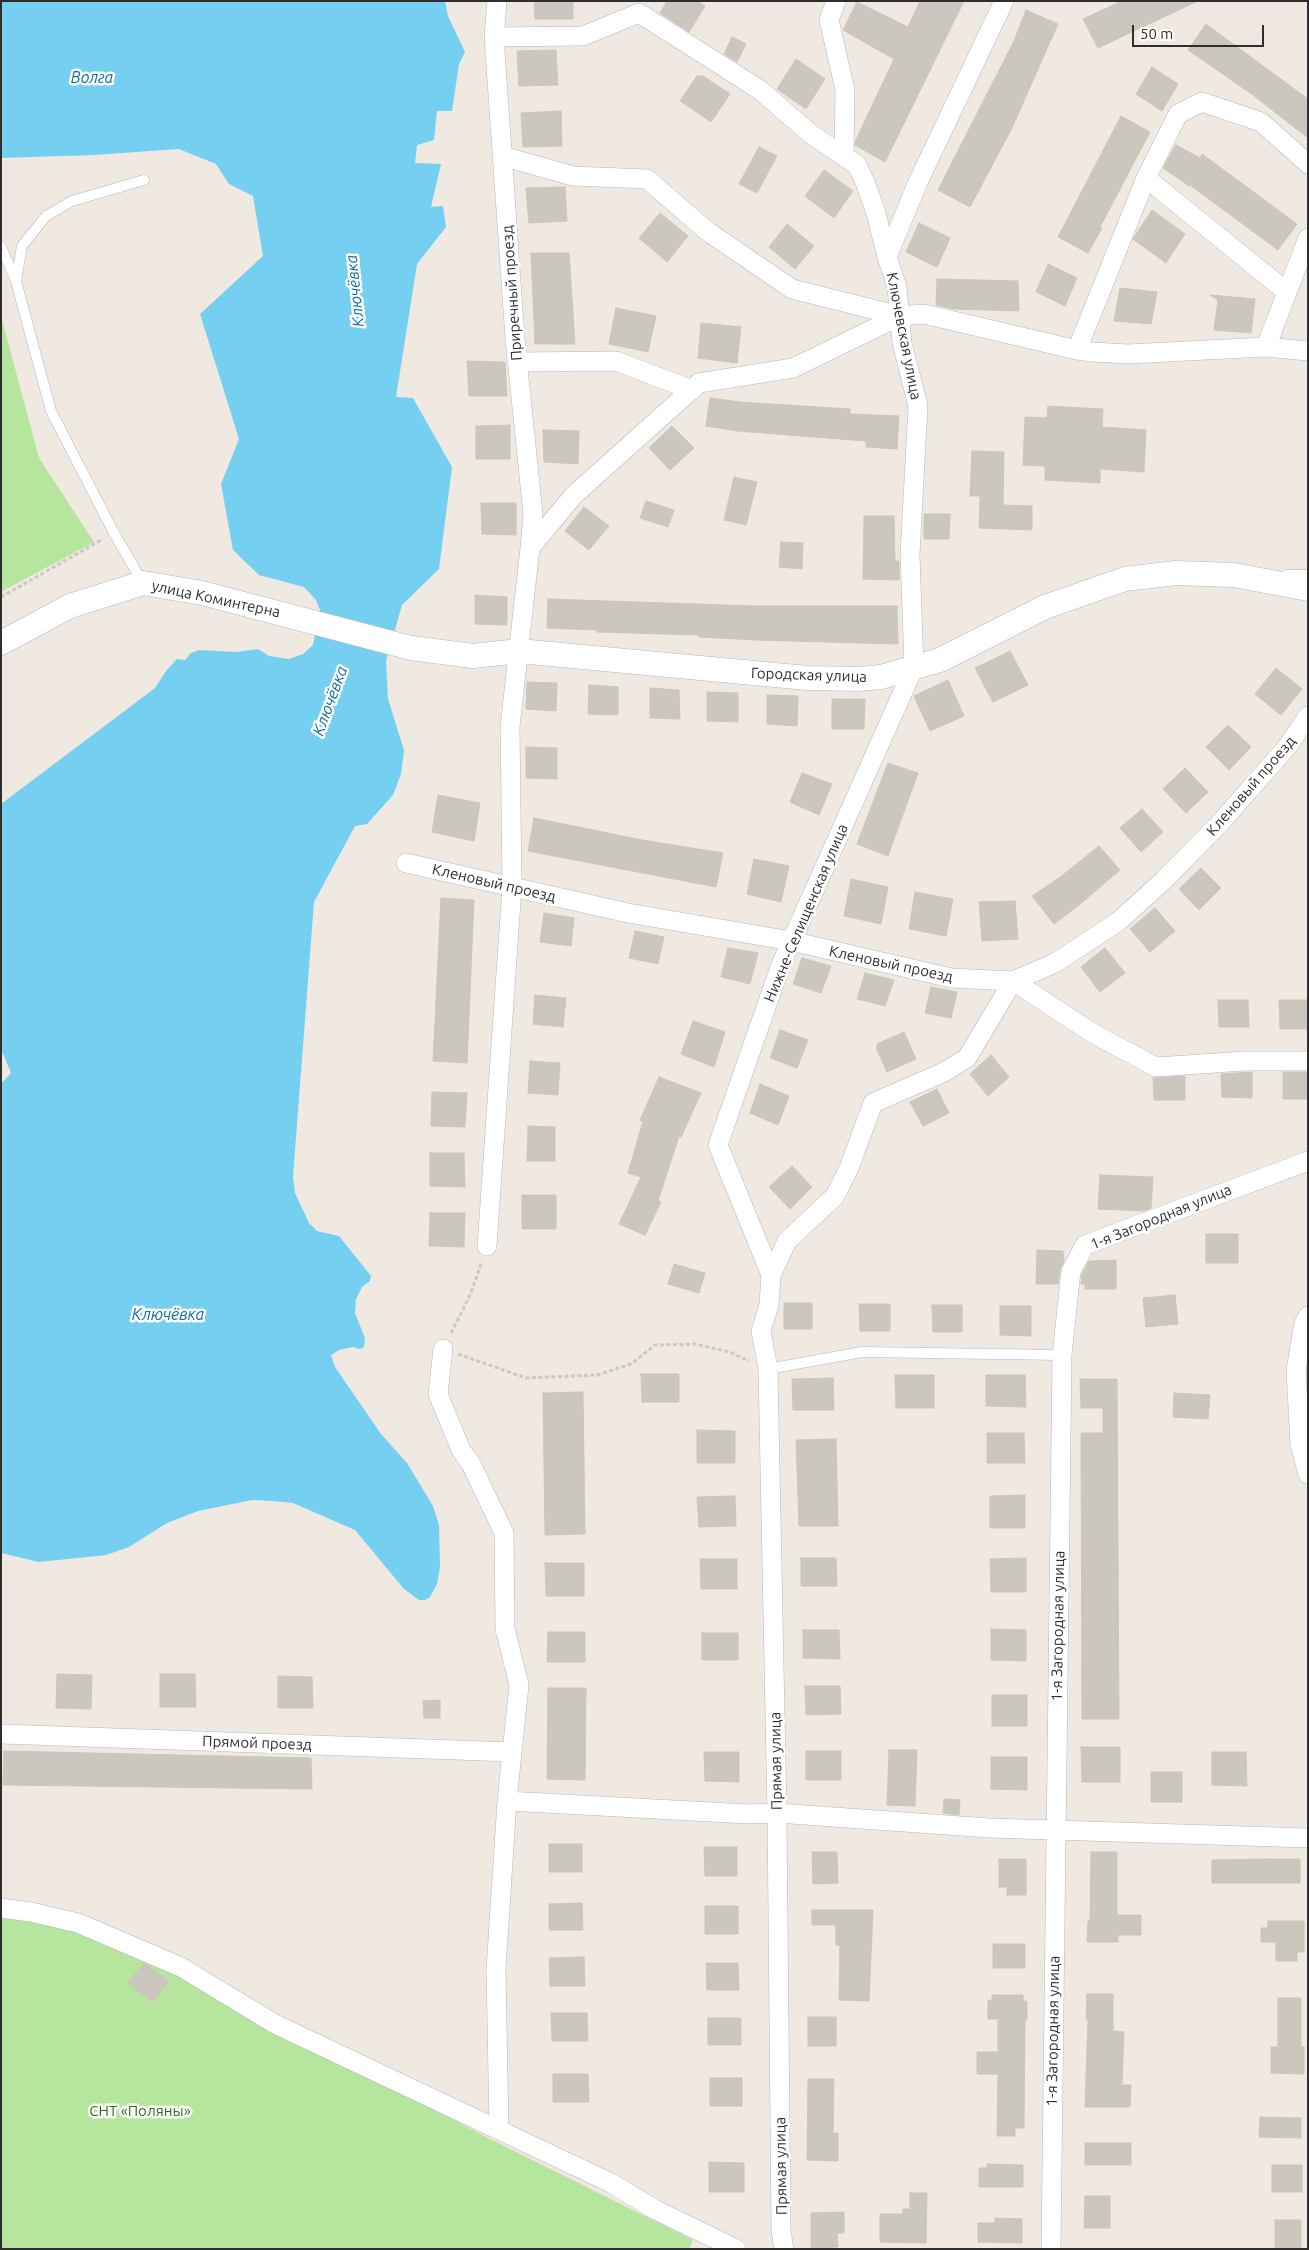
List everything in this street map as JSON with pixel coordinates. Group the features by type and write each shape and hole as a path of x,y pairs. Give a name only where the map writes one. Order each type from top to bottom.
{"street":[{"name":"Приречный проезд","path":"487,1246 512,886 510,727 533,514 518,362 502,156 494,37 497,1"},
{"path":"836,1 830,20 845,90 844,157"},
{"name":"Ключевская улица","path":"914,667 910,554 918,406 902,343 897,287 887,257 918,182 1004,1"},
{"path":"494,37 583,36 639,13 760,90 812,134 857,165 865,182 887,257"},
{"path":"1077,350 1146,178 1178,114 1202,102 1261,122 1308,164"},
{"path":"502,156 573,176 647,179 707,231 792,289 900,316 924,314 1077,350 1128,354 1266,347 1308,351"},
{"path":"1146,178 1287,292"},
{"path":"1266,347 1308,238"},
{"path":"530,548 574,495 700,383 793,368 900,316"},
{"path":"518,362 616,361 692,390"},
{"name":"Городская улица","path":"411,648 473,656 519,651 807,678 881,677 940,660 1045,607 1125,579 1176,573 1234,575 1308,589"},
{"name":"улица Коминтерна","path":"1,643 70,606 142,583 202,593 411,648"},
{"name":"Нижне-Селищенская улица","path":"771,1275 718,1145 780,967 914,667"},
{"name":"Кленовый проезд","path":"406,863 628,913 791,941 951,978 1013,981 1055,963 1119,921 1158,886 1220,823 1287,747 1308,716"},
{"path":"771,1275 787,1241 836,1196 849,1168 873,1103 944,1072 967,1058 1013,981 1094,1034 1156,1067 1244,1061 1308,1061"},
{"name":"1-я Загородная улица","path":"1051,2249 1062,1356 1071,1271 1085,1245 1308,1160"},
{"name":"Прямая улица","path":"771,1275 769,1305 761,1331 768,1369 777,1813 781,2231 784,2249"},
{"path":"1308,1316 1304,1323 1296,1370 1300,1444 1308,1474"},
{"path":"443,1349 438,1394 460,1450 471,1464 504,1533 505,1629 519,1685 507,1801 496,1969 499,2129"},
{"name":"Прямой проезд","path":"1,1734 512,1752"},
{"path":"507,1801 738,1814 777,1813 1056,1831 1308,1838"},
{"path":"1,1908 31,1912 78,1923 181,1967 275,2024 611,2183 654,2209 736,2249"}],"lane":[{"path":"16,281 22,246 46,216 72,201 144,180"},
{"path":"1,247 16,281 51,411 142,583"},
{"path":"1234,575 1308,575"},
{"path":"768,1369 862,1352 1062,1356"}],"path":[{"path":"1,597 114,533"},
{"path":"487,1246 471,1293 443,1349 526,1378 597,1375 631,1364 655,1345 695,1344 730,1352 768,1369"}],"green space":[{"path":"1,316 39,458 94,542 1,592"},
{"name":"СНТ «Поляны»","path":"1,1915 85,1933 178,1972 356,2073 386,2084 486,2137 693,2240 689,2249 1,2249"}],"water":[{"name":"Ключёвка","path":"1,1 445,1 448,16 465,52 459,64 452,111 437,111 434,140 417,145 415,163 441,164 431,207 443,206 446,227 417,264 396,397 413,398 452,467 439,569 402,605 386,661 388,699 404,750 401,774 393,795 367,824 355,826 314,902 293,1176 295,1193 309,1223 317,1231 339,1236 371,1276 370,1281 362,1287 356,1299 355,1313 365,1338 364,1347 360,1349 353,1347 339,1350 331,1355 335,1367 381,1434 407,1463 433,1506 439,1525 440,1567 437,1584 430,1597 425,1600 419,1600 404,1589 355,1530 293,1503 252,1500 198,1511 167,1523 129,1547 106,1555 39,1562 1,1553 1,1084 11,1073 1,1049 1,804 155,688 166,671 177,659 185,660 191,653 199,650 236,652 258,649 269,656 289,659 303,654 313,645 320,610 316,600 304,587 259,575 233,550 221,484 239,439 200,314 263,256 253,196 229,184 216,164 179,149 94,155 1,158"}],"building":[{"path":"534,1 573,1 573,19 535,19"},
{"path":"667,1 697,1 705,6 689,32 660,13"},
{"path":"920,1 964,1 885,162 855,145 894,59 843,30 857,2 908,27"},
{"path":"1122,1 1198,1 1098,48 1083,19"},
{"path":"1026,10 1058,24 1011,130 970,207 938,190 1014,41"},
{"path":"1206,24 1308,99 1308,138 1253,95 1188,50"},
{"path":"732,37 746,44 737,62 724,54"},
{"path":"556,50 558,85 519,86 517,51"},
{"path":"796,59 825,79 806,109 777,89"},
{"path":"1152,67 1178,84 1162,111 1136,94"},
{"path":"697,76 703,76 730,94 711,122 680,101"},
{"path":"561,111 562,146 523,147 521,113"},
{"path":"1121,116 1150,132 1088,253 1058,237"},
{"path":"1176,145 1200,158 1202,154 1297,224 1278,250 1190,185 1163,168"},
{"path":"759,147 777,156 757,193 739,184"},
{"path":"824,170 853,191 834,218 805,196"},
{"path":"565,187 567,221 529,223 526,188"},
{"path":"1152,210 1185,234 1166,263 1133,239"},
{"path":"660,213 688,236 667,262 639,238"},
{"path":"919,223 950,238 937,267 906,252"},
{"path":"787,224 814,246 795,269 769,247"},
{"path":"531,253 569,253 575,344 535,344"},
{"path":"1048,264 1077,278 1065,306 1036,292"},
{"path":"937,279 1018,281 1019,311 953,309 936,305"},
{"path":"1120,288 1157,292 1151,324 1114,321"},
{"path":"1210,295 1255,299 1251,333 1214,330 1218,300"},
{"path":"616,308 656,316 648,352 609,344"},
{"path":"701,323 741,327 737,363 698,358"},
{"path":"467,361 505,362 507,396 469,396"},
{"path":"710,398 740,402 850,409 850,414 899,416 897,449 866,447 866,441 737,431 706,426"},
{"path":"1048,406 1103,409 1102,427 1146,430 1144,472 1100,469 1100,483 1045,480 1045,466 1023,465 1025,417 1047,418"},
{"path":"510,425 510,459 476,459 476,426"},
{"path":"672,426 694,448 670,470 649,448"},
{"path":"543,430 579,431 578,464 544,462"},
{"path":"972,451 1004,452 1003,505 1032,506 1032,530 979,528 980,496 970,496"},
{"path":"734,477 757,482 746,525 724,520"},
{"path":"646,501 674,510 668,527 640,518"},
{"path":"481,503 516,503 516,535 482,534"},
{"path":"584,507 609,526 589,550 565,531"},
{"path":"924,514 950,514 949,539 924,539"},
{"path":"864,516 894,516 895,561 899,561 899,580 863,579"},
{"path":"781,542 803,543 802,569 779,567"},
{"path":"475,595 507,597 507,625 475,624"},
{"path":"548,599 755,606 897,606 898,644 755,640 699,637 699,635 597,632 597,630 547,628"},
{"path":"1010,651 1028,685 993,702 975,668"},
{"path":"1276,668 1302,689 1281,715 1255,694"},
{"path":"948,680 964,716 930,731 914,696"},
{"path":"527,682 557,683 556,711 526,709"},
{"path":"589,685 618,687 618,715 588,714"},
{"path":"650,688 679,690 680,719 650,718"},
{"path":"707,692 738,693 738,722 707,721"},
{"path":"767,695 798,696 797,726 767,724"},
{"path":"832,699 865,699 864,729 832,729"},
{"path":"1228,725 1251,747 1229,770 1206,747"},
{"path":"526,747 557,748 557,779 526,778"},
{"path":"888,763 918,773 888,856 857,844"},
{"path":"1185,768 1208,792 1186,813 1163,789"},
{"path":"802,773 832,784 819,815 790,802"},
{"path":"438,795 480,803 474,841 432,832"},
{"path":"1142,809 1163,832 1141,852 1120,828"},
{"path":"534,818 642,840 723,853 716,887 528,851"},
{"path":"1099,846 1120,870 1054,924 1032,896 1059,878"},
{"path":"754,859 789,866 781,902 747,894"},
{"path":"1201,868 1221,888 1199,910 1179,889"},
{"path":"851,879 888,887 881,924 844,916"},
{"path":"915,892 953,899 946,936 909,929"},
{"path":"441,898 474,900 467,1063 433,1061"},
{"path":"1015,901 1018,939 982,941 979,902"},
{"path":"1155,908 1175,931 1150,952 1130,929"},
{"path":"544,913 574,918 571,946 540,942"},
{"path":"635,931 664,937 658,964 629,958"},
{"path":"728,948 758,953 750,984 721,977"},
{"path":"1105,948 1125,973 1100,992 1081,967"},
{"path":"802,958 831,966 821,993 793,984"},
{"path":"865,973 894,980 885,1006 857,999"},
{"path":"931,987 957,992 951,1018 925,1013"},
{"path":"535,995 566,998 563,1027 533,1024"},
{"path":"1218,1000 1248,1000 1249,1027 1219,1027"},
{"path":"1279,1000 1308,1000 1308,1029 1280,1029"},
{"path":"693,1021 725,1032 714,1067 681,1054"},
{"path":"780,1030 808,1040 797,1068 770,1058"},
{"path":"904,1032 916,1059 887,1072 877,1050 877,1044"},
{"path":"991,1055 1009,1077 988,1096 970,1074"},
{"path":"530,1061 560,1063 558,1095 528,1093"},
{"path":"1252,1072 1252,1098 1222,1097 1221,1074"},
{"path":"1283,1072 1308,1072 1308,1099 1283,1099"},
{"path":"1185,1076 1185,1100 1154,1100 1153,1078"},
{"path":"659,1077 701,1093 681,1137 679,1136 658,1201 661,1202 645,1235 619,1224 641,1177 628,1173 643,1121 640,1120"},
{"path":"760,1084 789,1096 778,1125 750,1113"},
{"path":"937,1089 949,1113 923,1126 910,1102"},
{"path":"432,1092 467,1093 465,1127 431,1126"},
{"path":"528,1126 555,1127 555,1161 527,1161"},
{"path":"430,1153 464,1153 465,1187 430,1186"},
{"path":"792,1166 812,1187 790,1209 769,1187"},
{"path":"1100,1175 1153,1177 1151,1208 1144,1211 1098,1209"},
{"path":"522,1195 556,1195 556,1229 522,1229"},
{"path":"430,1213 465,1213 464,1247 429,1246"},
{"path":"1206,1234 1238,1234 1238,1263 1206,1263"},
{"path":"1037,1250 1063,1251 1064,1261 1060,1269 1058,1284 1036,1284"},
{"path":"1116,1260 1116,1289 1085,1289 1085,1284 1081,1284 1082,1274 1089,1261"},
{"path":"674,1264 705,1273 699,1293 668,1284"},
{"path":"1175,1295 1178,1324 1146,1327 1143,1298"},
{"path":"784,1303 812,1303 812,1329 784,1329"},
{"path":"859,1304 890,1304 890,1331 860,1331"},
{"path":"932,1305 962,1305 962,1332 933,1332"},
{"path":"1000,1306 1031,1306 1031,1336 1000,1335"},
{"path":"641,1374 679,1374 679,1402 642,1402"},
{"path":"895,1375 934,1375 934,1408 896,1408"},
{"path":"986,1375 1025,1375 1026,1407 986,1406"},
{"path":"833,1378 834,1410 793,1410 792,1379"},
{"path":"1080,1379 1117,1379 1119,1719 1082,1719 1081,1433 1103,1433 1103,1408 1081,1408"},
{"path":"583,1392 585,1534 545,1535 543,1393"},
{"path":"1174,1393 1210,1395 1208,1419 1173,1417"},
{"path":"697,1430 735,1431 735,1463 697,1463"},
{"path":"987,1433 1024,1433 1025,1463 987,1463"},
{"path":"836,1439 838,1526 799,1526 796,1440"},
{"path":"1025,1495 1025,1528 990,1528 990,1496"},
{"path":"735,1496 736,1526 699,1527 697,1497"},
{"path":"801,1558 836,1558 837,1586 801,1586"},
{"path":"1026,1558 1026,1592 991,1592 990,1559"},
{"path":"700,1559 737,1559 737,1589 701,1589"},
{"path":"545,1563 584,1563 584,1596 546,1596"},
{"path":"991,1629 1026,1630 1026,1661 991,1660"},
{"path":"803,1630 839,1630 840,1659 803,1658"},
{"path":"548,1632 585,1632 585,1662 547,1662"},
{"path":"702,1633 738,1633 738,1660 702,1660"},
{"path":"57,1674 92,1675 91,1709 56,1708"},
{"path":"160,1674 195,1674 196,1707 160,1707"},
{"path":"278,1676 312,1677 313,1708 278,1708"},
{"path":"805,1686 840,1686 841,1714 806,1715"},
{"path":"548,1688 586,1688 585,1780 547,1779"},
{"path":"992,1695 1027,1695 1027,1726 992,1726"},
{"path":"440,1700 440,1718 424,1718 423,1701"},
{"path":"1081,1747 1120,1747 1120,1782 1082,1782"},
{"path":"889,1750 917,1750 915,1806 887,1805"},
{"path":"4,1751 311,1758 312,1789 3,1785"},
{"path":"806,1751 841,1751 841,1780 806,1780"},
{"path":"704,1752 739,1752 739,1782 705,1781"},
{"path":"1212,1752 1246,1752 1247,1786 1212,1785"},
{"path":"991,1757 1027,1757 1027,1790 991,1789"},
{"path":"1151,1772 1182,1772 1182,1802 1151,1802"},
{"path":"944,1799 960,1800 959,1815 943,1813"},
{"path":"549,1844 582,1844 582,1872 549,1872"},
{"path":"704,1847 737,1847 737,1876 705,1876"},
{"path":"812,1852 837,1852 838,1883 813,1884"},
{"path":"1091,1852 1117,1852 1117,1915 1141,1915 1141,1935 1118,1935 1118,1942 1087,1942 1088,1921 1090,1921"},
{"path":"999,1859 1026,1859 1026,1895 1007,1895 1007,1887 999,1887"},
{"path":"1300,1859 1300,1883 1212,1883 1212,1860"},
{"path":"582,1903 583,1930 549,1930 549,1904"},
{"path":"705,1906 738,1906 738,1934 705,1934"},
{"path":"812,1910 873,1910 869,2001 839,2000 840,1945 836,1945 836,1925 812,1925"},
{"path":"1268,1921 1304,1921 1304,1952 1297,1952 1297,1961 1276,1961 1276,1942 1261,1942 1261,1928 1268,1928"},
{"path":"993,1944 1025,1944 1025,1968 993,1968"},
{"path":"584,1957 585,1986 550,1986 549,1958"},
{"path":"144,1963 169,1981 152,2002 128,1983"},
{"path":"706,1963 738,1963 739,1990 707,1990"},
{"path":"1087,1994 1113,1994 1113,2031 1124,2032 1122,2085 1131,2085 1130,2107 1085,2107"},
{"path":"992,1995 1023,1995 1023,2001 1027,2001 1027,2019 1025,2019 1024,2128 1015,2128 1015,2136 997,2136 998,2074 977,2074 977,2052 998,2052 998,2019 988,2019 988,2000 992,2001"},
{"path":"1278,1998 1301,1998 1301,2047 1304,2047 1304,2074 1271,2073 1271,2047 1278,2047"},
{"path":"551,2013 587,2013 588,2041 552,2041"},
{"path":"808,2017 836,2017 836,2046 808,2046"},
{"path":"708,2018 741,2018 741,2045 708,2045"},
{"path":"553,2074 588,2074 589,2102 553,2102"},
{"path":"710,2078 742,2078 742,2106 710,2106"},
{"path":"808,2079 834,2079 833,2133 838,2133 838,2161 807,2160"},
{"path":"1260,2117 1301,2118 1301,2138 1259,2137"},
{"path":"1085,2143 1131,2143 1131,2165 1085,2165"},
{"path":"709,2162 744,2163 744,2192 709,2192"},
{"path":"987,2164 1023,2165 1023,2187 979,2187 979,2168 987,2168"},
{"path":"1272,2165 1302,2165 1302,2192 1272,2192"},
{"path":"910,2193 927,2193 926,2243 880,2242 880,2214 903,2214 903,2209 910,2209"},
{"path":"1085,2196 1110,2196 1110,2228 1084,2228"},
{"path":"844,2212 844,2233 837,2233 838,2247 811,2248 811,2213"},
{"path":"995,2218 1022,2219 1022,2243 978,2242 978,2223 995,2223"},
{"path":"1275,2220 1301,2220 1301,2249 1275,2249"}],"water label":[{"name":"Волга","path":"92,78"}]}
